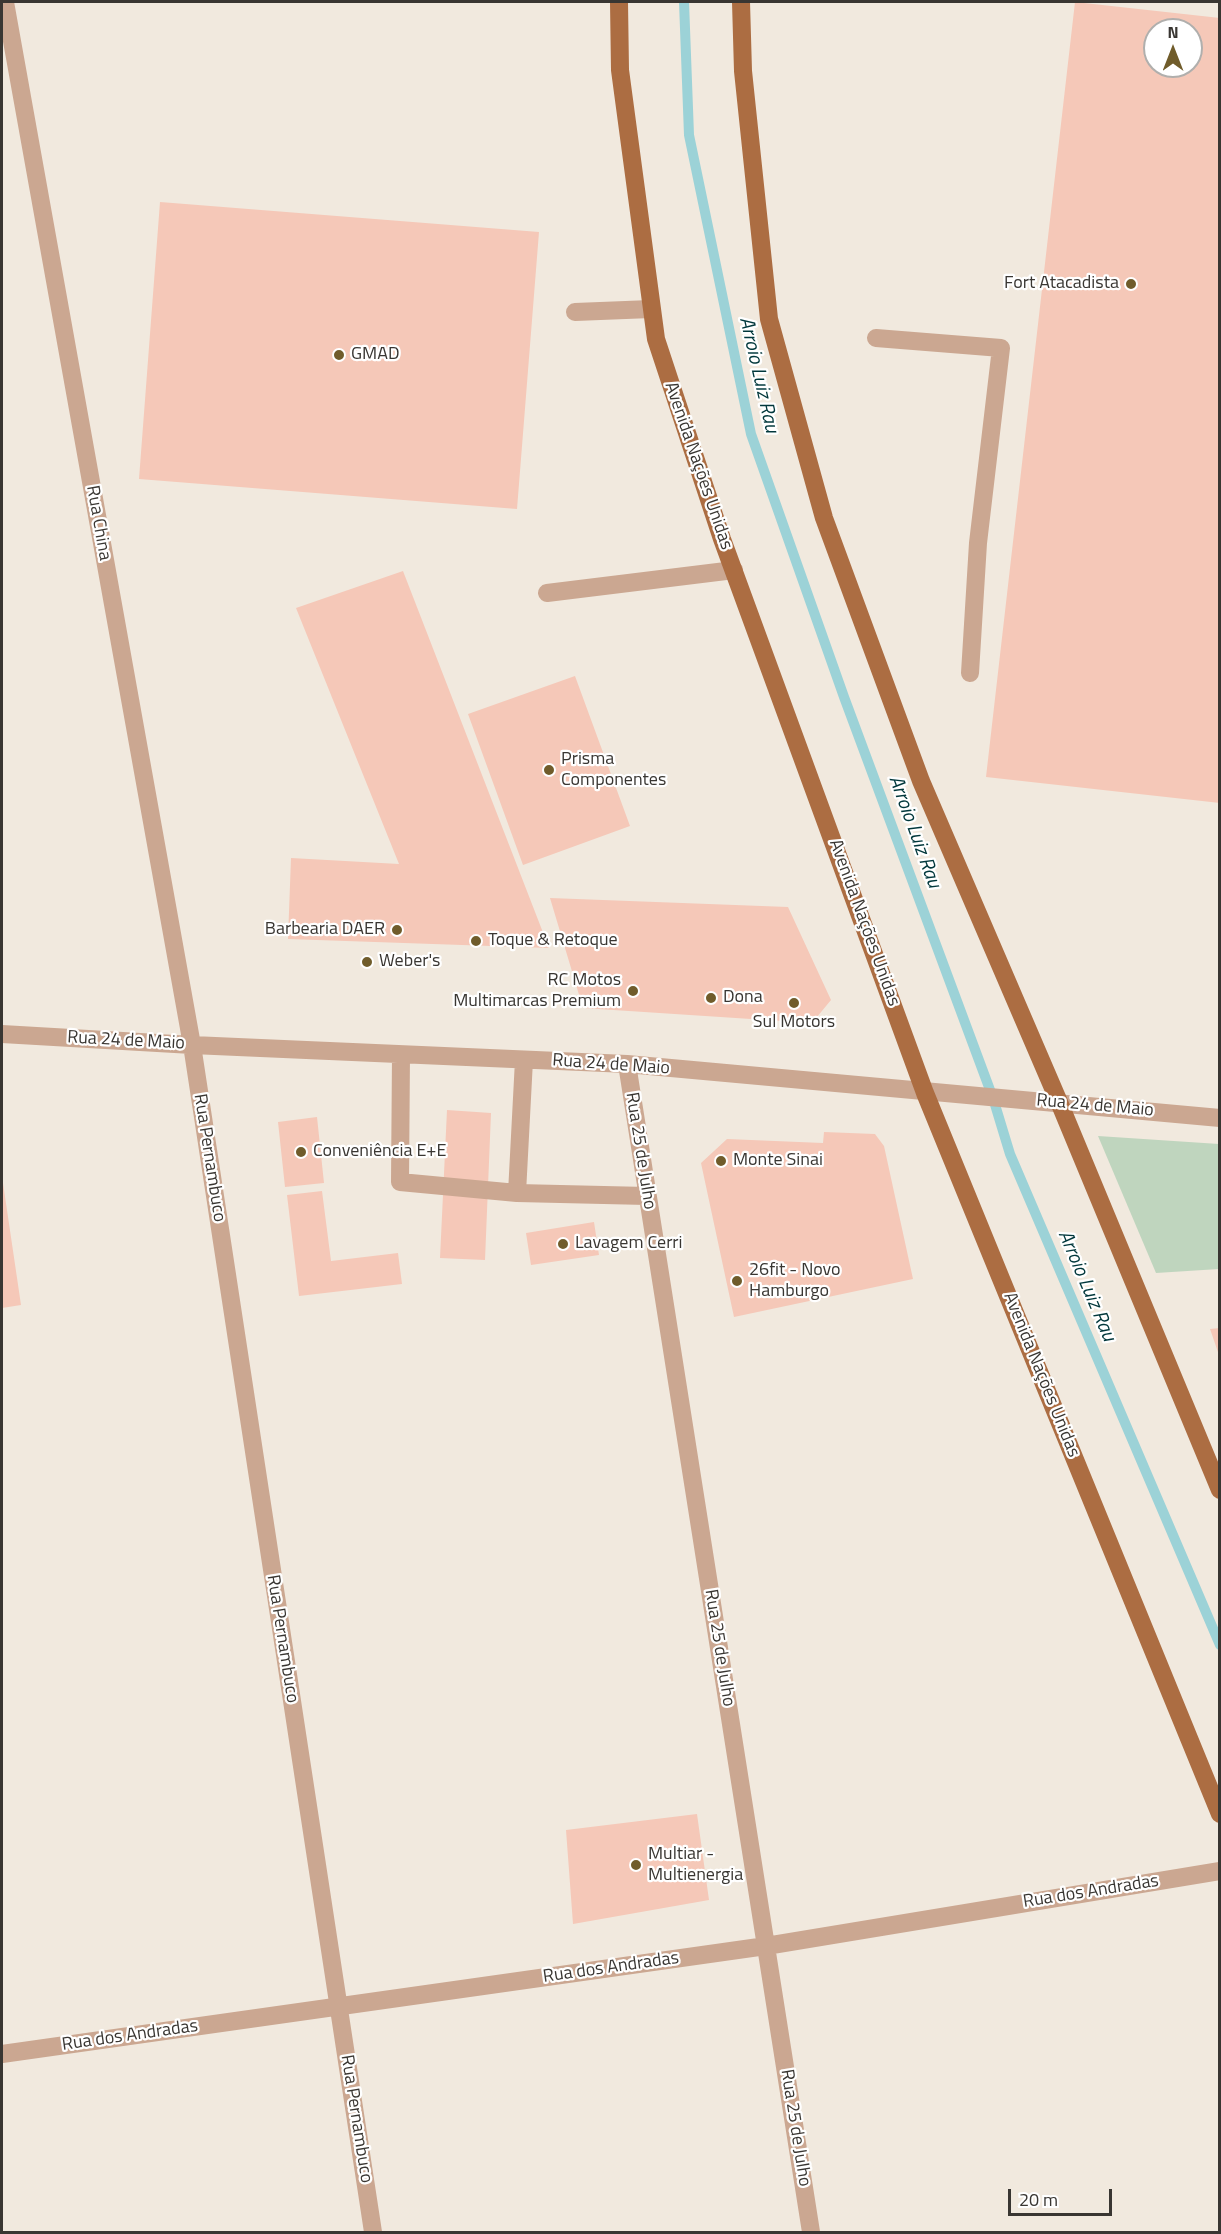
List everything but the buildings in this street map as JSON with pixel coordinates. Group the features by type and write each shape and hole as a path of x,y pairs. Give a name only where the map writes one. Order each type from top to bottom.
{"main road":[{"name":"Avenida Nações Unidas","path":"619,2 620,70 656,339 734,570 925,1093 1220,1814"},
{"path":"741,2 743,71 770,318 824,518 921,781 1059,1102 1220,1490"}],"street":[{"name":"Rua China","path":"4,2 192,1045"},
{"path":"575,312 651,309"},
{"path":"876,338 1001,348 978,543 970,673"},
{"path":"547,593 734,570"},
{"name":"Rua 24 de Maio","path":"2,1034 192,1045 627,1064 925,1093 1059,1102 1220,1118"},
{"name":"Rua Pernambuco","path":"192,1045 373,2232"},
{"path":"401,1054 400,1182 516,1193 647,1196"},
{"path":"516,1193 524,1060"},
{"name":"Rua 25 de Julho","path":"627,1064 811,2232"},
{"name":"Rua dos Andradas","path":"2,2054 766,1946 1220,1871"}],"green space":[{"path":"1098,1136 1219,1144 1219,1269 1156,1273"}],"waterway":[{"name":"Arroio Luiz Rau","path":"684,2 689,135 751,434 844,697 993,1098 1010,1154 1220,1645"}],"place":[{"name":"Fort Atacadista","path":"1131,284"},
{"name":"GMAD","path":"339,355"},
{"name":"Prisma Componentes","path":"549,770"},
{"name":"Barbearia DAER","path":"397,930"},
{"name":"Toque & Retoque","path":"476,941"},
{"name":"Weber's","path":"367,962"},
{"name":"RC Motos Multimarcas Premium","path":"633,991"},
{"name":"Dona","path":"711,998"},
{"name":"Sul Motors","path":"794,1003"},
{"name":"Conveniência E+E","path":"301,1152"},
{"name":"Monte Sinai","path":"721,1161"},
{"name":"Lavagem Cerri","path":"563,1244"},
{"name":"26fit - Novo Hamburgo","path":"737,1281"},
{"name":"Multiar - Multienergia","path":"636,1865"}]}
